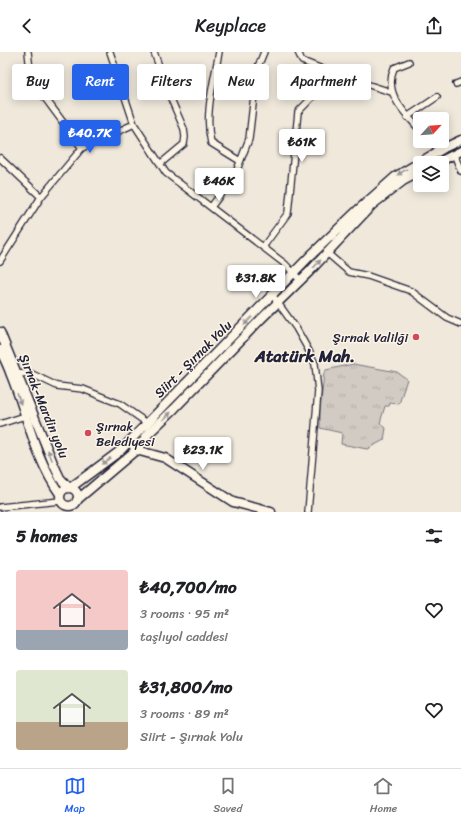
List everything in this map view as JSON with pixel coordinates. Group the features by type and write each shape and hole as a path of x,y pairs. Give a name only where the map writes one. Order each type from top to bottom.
{"street":[{"path":"28,52 31,79 82,148"},
{"path":"110,52 134,124 166,173 263,247 294,273 301,281"},
{"path":"154,52 168,92 184,129 185,137 184,144 160,164"},
{"path":"219,52 210,105 208,132 211,143 240,161"},
{"path":"211,207 235,175 249,139 257,69 264,52"},
{"path":"298,52 302,61 310,64"},
{"path":"409,62 394,68 392,74 392,92 407,117 413,123"},
{"path":"371,85 392,92"},
{"path":"407,117 436,97"},
{"path":"263,247 288,212 298,112 310,100"},
{"path":"0,261 41,197 82,148 134,124"},
{"name":"Siirt - Şırnak Yolu","path":"76,502 136,450 149,433 174,409 275,299 294,273 359,209 395,177 440,150 461,140"},
{"path":"457,152 461,171"},
{"path":"0,158 41,197"},
{"name":"Siirt - Şırnak Yolu","path":"70,488 120,451 275,299 301,281 372,205 403,181 413,176"},
{"path":"327,253 349,272 368,276 411,291 447,318 461,324"},
{"path":"275,299 296,328 315,364 318,391 308,512"},
{"name":"Şırnak-Mardin yolu","path":"0,332 53,463 60,478 70,488"},
{"name":"Şırnak-Mardin yolu","path":"0,350 51,480 61,500"},
{"path":"18,374 30,373 57,386 83,389 120,404 147,423"},
{"path":"0,424 25,416"},
{"path":"129,441 136,450 165,458 233,502 270,512"},
{"path":"67,512 61,500 64,489 70,488 76,492 76,502 79,512"},
{"path":"0,507 61,500 71,506 76,502"}],"green space":[{"path":"353,364 397,372 407,379 399,404 390,403 389,406 385,406 380,423 386,428 384,440 367,449 341,444 342,433 320,428 320,411 324,373 326,370"}],"place":[{"name":"Şırnak Valilği","path":"416,337"},
{"name":"Şırnak Belediyesi","path":"88,433"}],"district":[{"name":"Atatürk Mah.","path":"305,356"}]}
